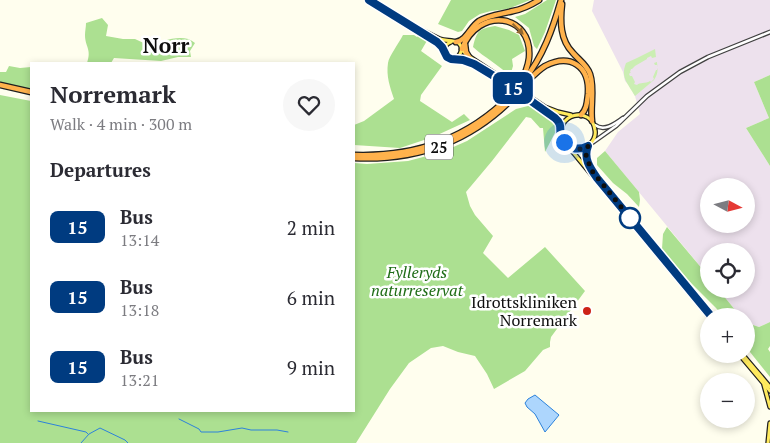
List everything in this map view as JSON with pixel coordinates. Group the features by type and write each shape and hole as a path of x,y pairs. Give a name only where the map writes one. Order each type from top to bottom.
{"highway":[{"path":"454,42 462,40 473,26 481,20 521,9 539,0"},
{"path":"562,1 561,25 563,36 570,50 588,70 591,78 592,123"},
{"name":"25","path":"355,157 381,159 419,153 466,134 495,115 522,84 546,50 562,1"},
{"path":"462,49 465,41 478,26 487,21 506,21 517,27 527,40 529,50 528,64 522,84"},
{"path":"465,41 465,50 469,57"},
{"path":"522,84 549,64 562,62 575,64 586,75 588,84 587,106 580,115"},
{"path":"0,85 30,92"}],"main road":[{"path":"365,0 440,39 460,45 469,57 545,107 558,112 587,117 595,130 595,136 586,152 586,158 590,167 703,308"},
{"path":"369,0 376,5"},
{"path":"408,23 437,42 447,57 470,62 507,84 555,118 561,128 562,140 703,308"},
{"path":"444,51 446,45 454,42"},
{"path":"454,59 460,56 462,49"},
{"path":"561,128 565,121 574,115"},
{"path":"568,146 577,149 590,145"},
{"path":"747,363 770,391"},
{"path":"748,363 770,387"},
{"path":"763,382 770,407"},
{"path":"768,443 770,423"},
{"path":"768,443 770,439"}],"street":[{"path":"590,145 616,126 667,80 689,66 770,32"},
{"path":"592,123 598,128 606,128 632,111"}],"shaded area":[{"path":"594,0 770,0 770,75 754,82 769,118 746,128 770,166 770,322 759,327 755,326 755,308 733,308 725,298 755,298 755,243 700,243 700,266 605,151 618,132 640,114 635,96 625,81 623,72 592,11"}],"green space":[{"path":"451,0 530,0 508,9 480,14 469,21 462,31 458,32 438,24"},
{"path":"547,0 556,0 537,49 534,46 529,28 515,17 525,14"},
{"path":"102,18 108,25 106,36 135,39 148,45 179,38 185,38 195,43 190,51 191,57 178,57 161,61 114,58 112,62 87,62 89,51 85,39 86,23"},
{"path":"495,26 519,35 525,51 512,59 513,66 510,76 473,47 480,31"},
{"path":"419,34 428,39 421,51 442,66 421,95 420,101 452,122 464,114 470,120 433,137 400,148 355,145 355,125 364,121 394,99 388,72 388,63 392,53 403,35 414,35 417,37"},
{"path":"655,49 656,57 652,58 651,56 631,69 629,74 635,82 634,84 637,85 651,82 654,79 656,70 658,70 654,80 635,96 624,77 626,63"},
{"path":"9,66 30,67 30,89 0,83 0,72 6,72"},
{"path":"770,75 770,166 746,128 769,118 754,82"},
{"name":"Fylleryds naturreservat","path":"0,95 30,101 30,412 355,412 355,163 408,161 442,152 467,141 516,109 532,105 559,125 545,152 543,128 540,128 531,118 526,117 466,192 475,215 493,236 483,253 508,278 545,247 585,291 551,337 550,347 543,350 525,371 494,389 475,356 443,346 431,348 409,363 356,443 0,443"},
{"path":"605,151 639,192 639,207 597,165 597,158"},
{"path":"667,227 700,266 700,292 662,249 663,234"},
{"path":"706,298 725,298 733,308 716,308"},
{"path":"770,322 770,346 768,349 770,352 770,377 755,358 755,326 759,327"}],"water":[{"path":"535,395 559,415 545,432 535,414 525,403"}],"waterway":[{"path":"179,419 199,429 201,432 218,432 242,428 288,432"},
{"path":"38,421 88,434"},
{"path":"81,443 89,434 100,428 128,443"}],"bus line":[{"name":"15","path":"369,0 437,42 447,57 474,64 507,84 555,118 561,125 562,140 568,146 577,149 588,146 586,158 597,178 704,308"}],"place":[{"name":"Idrottskliniken Norremark","path":"587,311"}],"district":[{"name":"Norr","path":"166,45"}],"route":[{"path":"564,142 571,148 577,149 588,146 586,156 592,171 630,218"}]}
